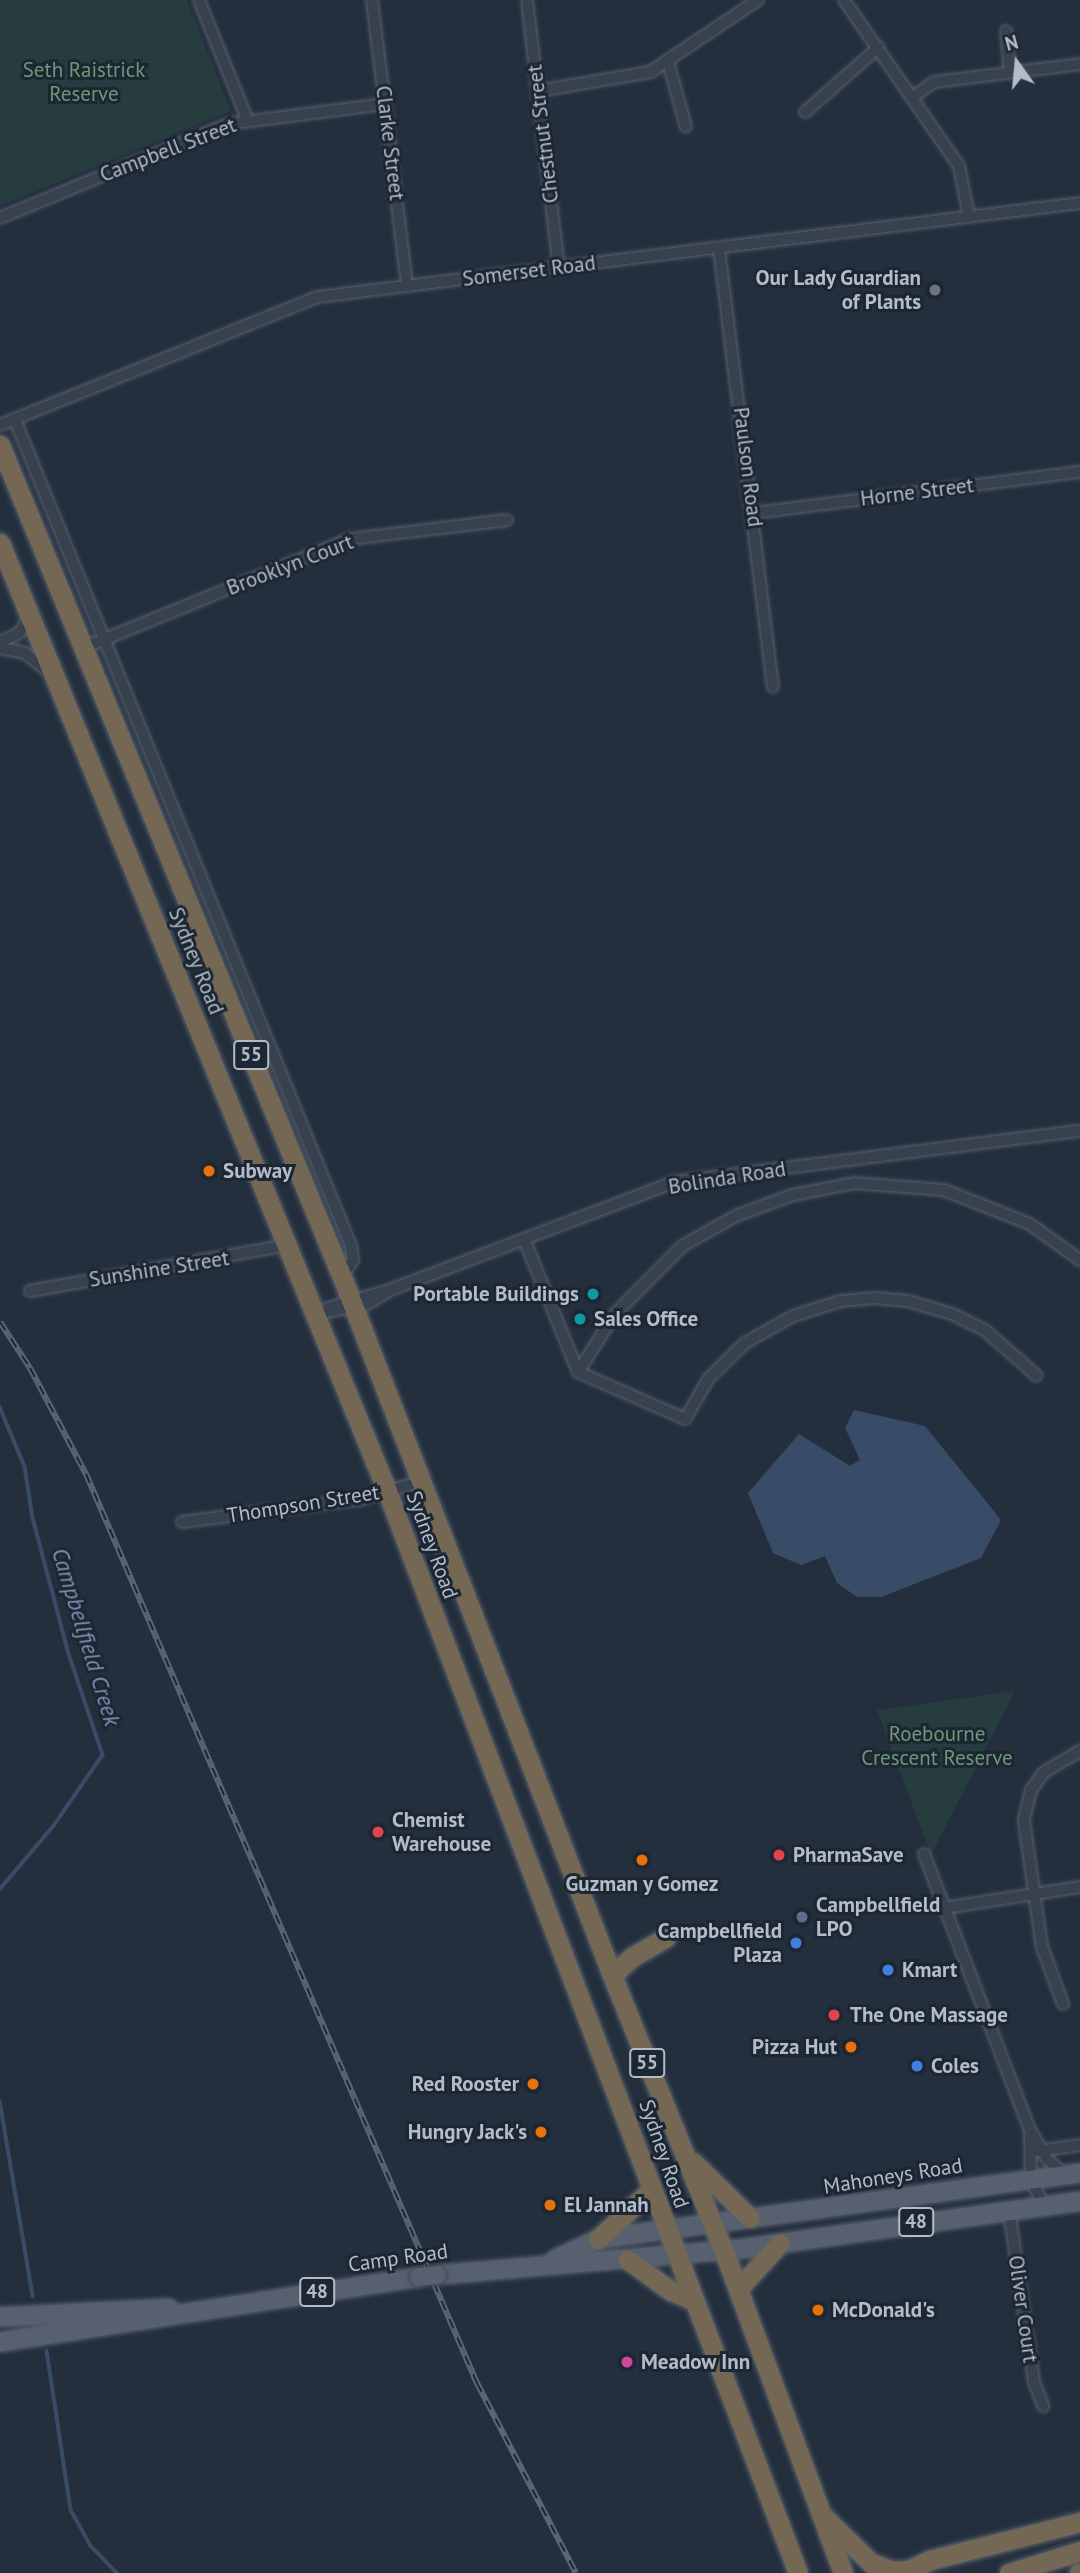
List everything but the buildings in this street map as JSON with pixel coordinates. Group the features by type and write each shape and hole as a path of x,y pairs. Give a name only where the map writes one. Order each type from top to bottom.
{"highway":[{"name":"Sydney Road","path":"2,450 342,1277 612,1975 724,2251 818,2512 843,2573"},
{"name":"Sydney Road","path":"0,543 387,1491 599,2042 651,2190 795,2571"},
{"path":"612,1975 632,1956 666,1937"},
{"path":"683,2151 750,2218"},
{"path":"598,2239 651,2190"},
{"path":"738,2288 780,2243"},
{"path":"628,2260 671,2291 693,2300"},
{"path":"818,2512 871,2563 893,2571 905,2572 930,2560 1080,2522"},
{"path":"1009,2573 1080,2551"}],"main road":[{"name":"Mahoneys Road","path":"713,2223 820,2211 1072,2174"},
{"name":"48","path":"724,2251 1080,2201"},
{"path":"820,2211 823,2236"},
{"name":"Camp Road","path":"547,2263 598,2239 713,2223"},
{"name":"Camp Road","path":"0,2342 116,2327 214,2307 428,2276 547,2263 628,2260 724,2251"},
{"name":"Camp Road","path":"0,2318 214,2307"}],"street":[{"path":"199,0 247,119"},
{"name":"Clarke Street","path":"372,0 407,286"},
{"name":"Chestnut Street","path":"527,0 559,268"},
{"path":"538,91 632,77 668,62 758,0"},
{"path":"844,0 914,96 959,166 969,216"},
{"path":"1006,31 1010,72"},
{"path":"805,112 879,47"},
{"path":"668,62 686,127"},
{"path":"914,96 934,82 1080,64"},
{"name":"Campbell Street","path":"0,218 247,119 385,104"},
{"name":"Somerset Road","path":"0,425 301,300 1080,203"},
{"name":"Paulson Road","path":"719,248 754,513 773,687"},
{"name":"Sydney Road","path":"15,419 34,473 235,956 351,1246 353,1260 342,1277"},
{"name":"Sydney Road","path":"2,450 20,460 34,473"},
{"name":"Horne Street","path":"754,513 1080,472"},
{"name":"Brooklyn Court","path":"83,648 350,539 507,520"},
{"path":"0,642 19,633 30,618"},
{"path":"0,648 34,658 54,676"},
{"path":"214,964 235,956"},
{"name":"Bolinda Road","path":"316,1314 390,1290 674,1182 1080,1131"},
{"path":"578,1372 614,1315 682,1247 738,1215 793,1195 854,1183 944,1190 1030,1224 1080,1260"},
{"path":"524,1239 578,1372 685,1419 709,1378 745,1343 793,1316 841,1301 874,1298 908,1301 963,1319 985,1330 1037,1376"},
{"name":"Sunshine Street","path":"30,1291 288,1245"},
{"name":"Thompson Street","path":"182,1522 387,1491 422,1482"},
{"path":"1063,2004 1042,1947 1025,1829 1027,1801 1044,1772 1080,1751"},
{"path":"924,1854 1037,2151 1031,2180 1044,2205"},
{"path":"944,1908 1080,1887"},
{"path":"1037,2151 1080,2144"},
{"path":"1037,2151 1072,2174"},
{"name":"Oliver Court","path":"1009,2210 1034,2382 1043,2406"}],"green space":[{"name":"Seth Raistrick Reserve","path":"0,0 187,0 231,111 0,206"},
{"name":"Roebourne Crescent Reserve","path":"1015,1691 931,1855 877,1710"}],"water":[{"path":"854,1410 925,1426 1001,1520 981,1558 881,1597 857,1597 837,1583 825,1556 801,1565 773,1553 748,1493 799,1434 850,1466 860,1460 845,1428"}],"waterway":[{"name":"Campbellfield Creek","path":"0,1407 25,1467 33,1518 69,1654 103,1755 54,1826 0,1890"},
{"name":"Campbellfield Creek","path":"0,2101 33,2296"},
{"name":"Campbellfield Creek","path":"47,2351 71,2510 91,2546 117,2573"}],"railway":[{"path":"0,1322 30,1368 86,1474 477,2383 576,2573"}],"place":[{"name":"Our Lady Guardian of Plants","path":"935,290"},
{"name":"Subway","path":"209,1171"},
{"name":"Portable Buildings","path":"593,1294"},
{"name":"Sales Office","path":"580,1319"},
{"name":"Chemist Warehouse","path":"378,1832"},
{"name":"PharmaSave","path":"779,1855"},
{"name":"Guzman y Gomez","path":"642,1860"},
{"name":"Campbellfield LPO","path":"802,1917"},
{"name":"Campbellfield Plaza","path":"796,1943"},
{"name":"Kmart","path":"888,1970"},
{"name":"The One Massage","path":"834,2015"},
{"name":"Pizza Hut","path":"851,2047"},
{"name":"Coles","path":"917,2066"},
{"name":"Red Rooster","path":"533,2084"},
{"name":"Hungry Jack's","path":"541,2132"},
{"name":"El Jannah","path":"550,2205"},
{"name":"McDonald's","path":"818,2310"},
{"name":"Meadow Inn","path":"627,2362"}]}
